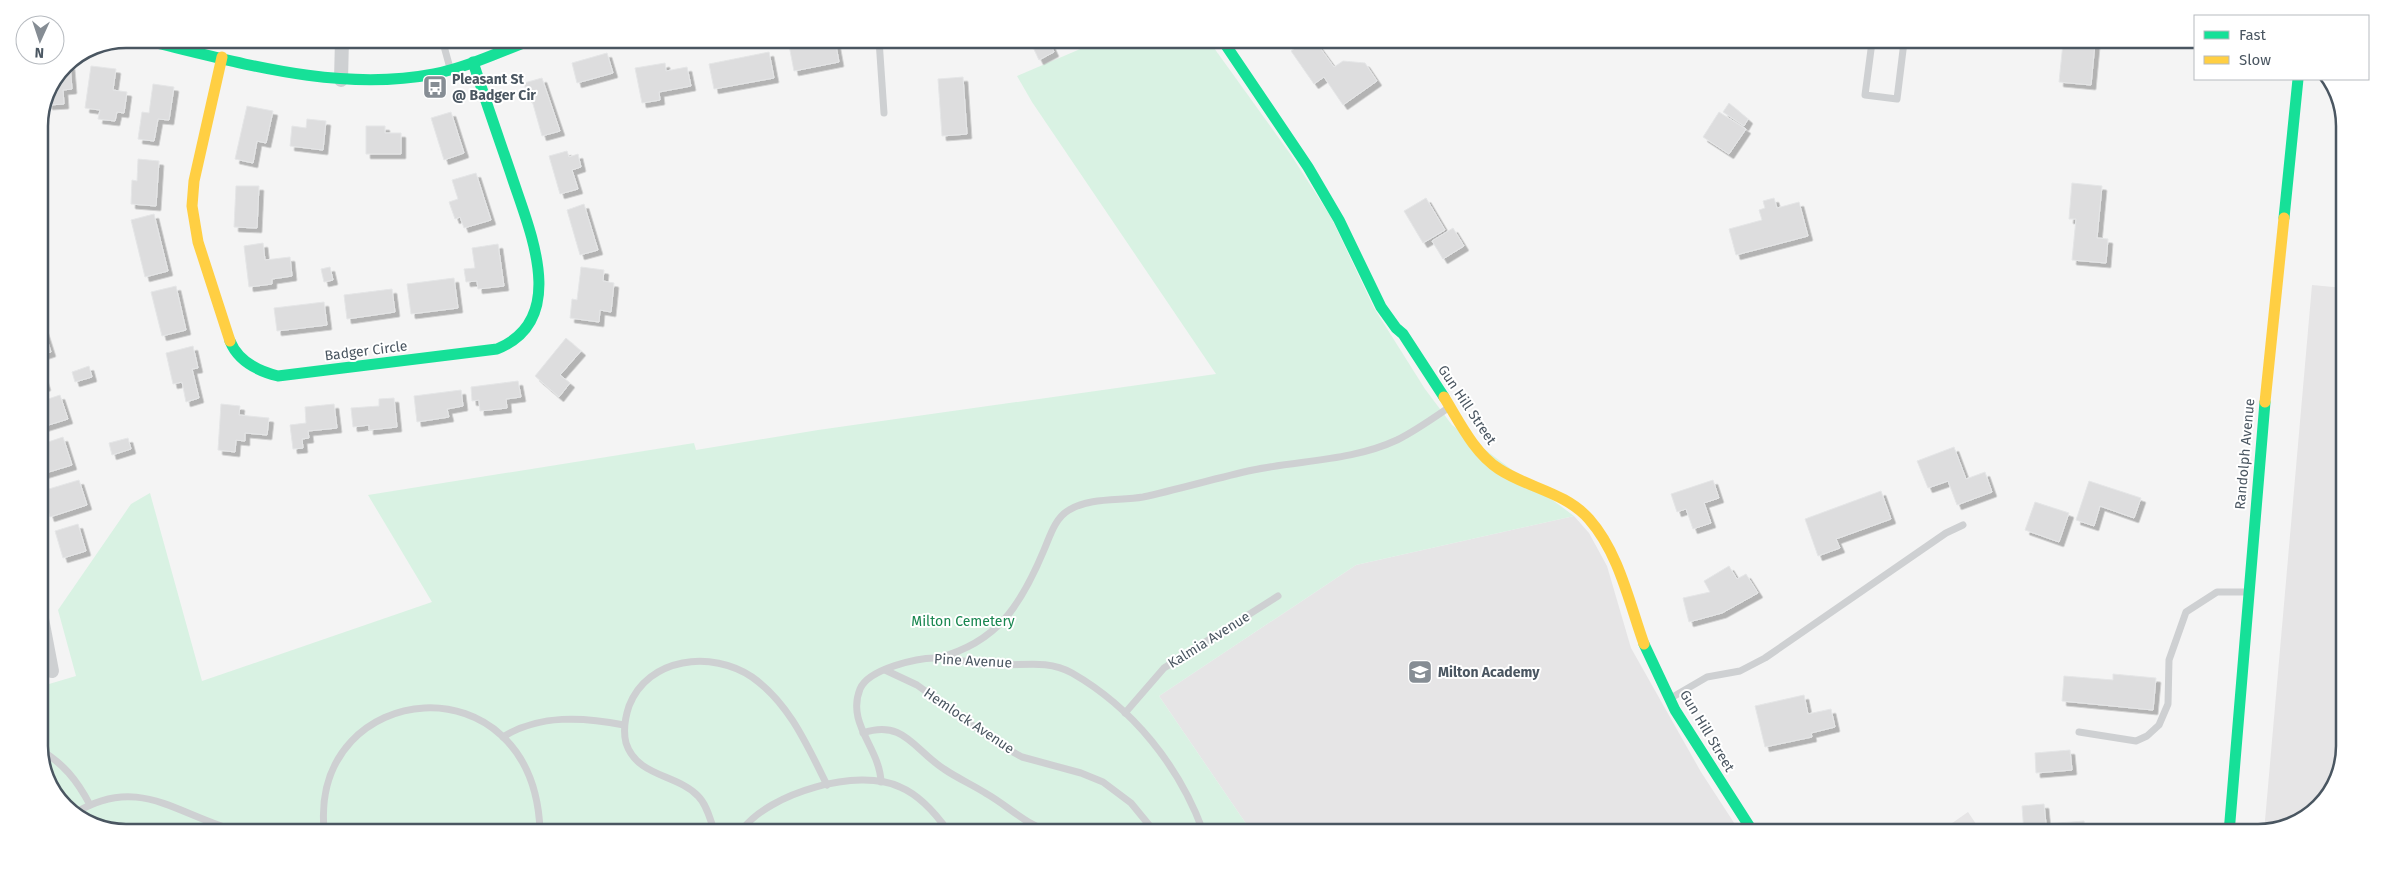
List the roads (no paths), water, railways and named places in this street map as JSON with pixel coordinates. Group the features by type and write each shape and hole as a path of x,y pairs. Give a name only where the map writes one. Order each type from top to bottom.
{"street":[{"path":"176,47 286,72 341,80 404,78 450,70 513,47"},
{"path":"341,80 342,47"},
{"name":"Gun Hill Street","path":"1227,47 1318,180 1341,222 1381,306 1397,331 1403,334 1474,445 1489,461 1510,475 1569,503 1594,525 1616,565 1646,652 1707,763 1748,824"},
{"name":"Badger Circle","path":"222,57 194,181 193,219 231,344 236,353 251,366 268,374 278,376 497,349 516,340 529,325 537,306 538,295 535,253 473,62"},
{"name":"Randolph Avenue","path":"2230,824 2265,398 2298,80"},
{"path":"48,649 52,670"}],"lane":[{"path":"444,47 450,70"},
{"path":"879,47 884,113"},
{"path":"1871,47 1866,95 1896,99 1903,47"},
{"path":"938,658 975,645 986,638 1006,619 1028,586 1057,522 1069,510 1085,504 1162,493 1271,466 1370,450 1398,440 1450,407"},
{"path":"1670,698 1707,677 1740,671 1765,658 1946,533 1963,525"},
{"path":"2079,732 2136,741 2147,736 2159,725 2168,704 2169,660 2186,612 2217,592 2249,592"},
{"name":"Kalmia Avenue","path":"1125,713 1164,668 1278,596"},
{"name":"Pine Avenue","path":"881,782 876,757 863,733 857,712 861,686 870,676 909,662 938,658 985,665 1050,664 1084,681 1125,713 1144,732 1167,762 1187,794 1201,824"},
{"path":"711,824 699,796 686,787 649,770 632,755 627,745 624,725 627,713 636,694 650,678 672,665 696,660 730,665 752,677 783,706 796,724 827,784"},
{"name":"Hemlock Avenue","path":"885,670 917,685 1000,745 1022,757 1102,782 1131,803 1148,824"},
{"path":"322,824 325,795 338,762 359,735 383,718 409,709 443,708 476,718 494,728 510,744 529,774 536,799 539,824"},
{"path":"503,737 523,726 552,721 587,720 624,725"},
{"path":"863,733 882,729 902,734 945,770 989,794 1024,820 1033,824"},
{"path":"48,756 74,778 90,805"},
{"path":"748,824 772,804 812,788 827,784 881,782 900,786 909,792 928,808 943,824"},
{"path":"81,810 103,800 125,796 147,798 217,824"}],"place":[{"name":"Pleasant St @ Badger Cir","path":"435,87"},
{"name":"Milton Academy","path":"1420,672"}],"park label":[{"name":"Milton Cemetery","path":"963,621"}]}
